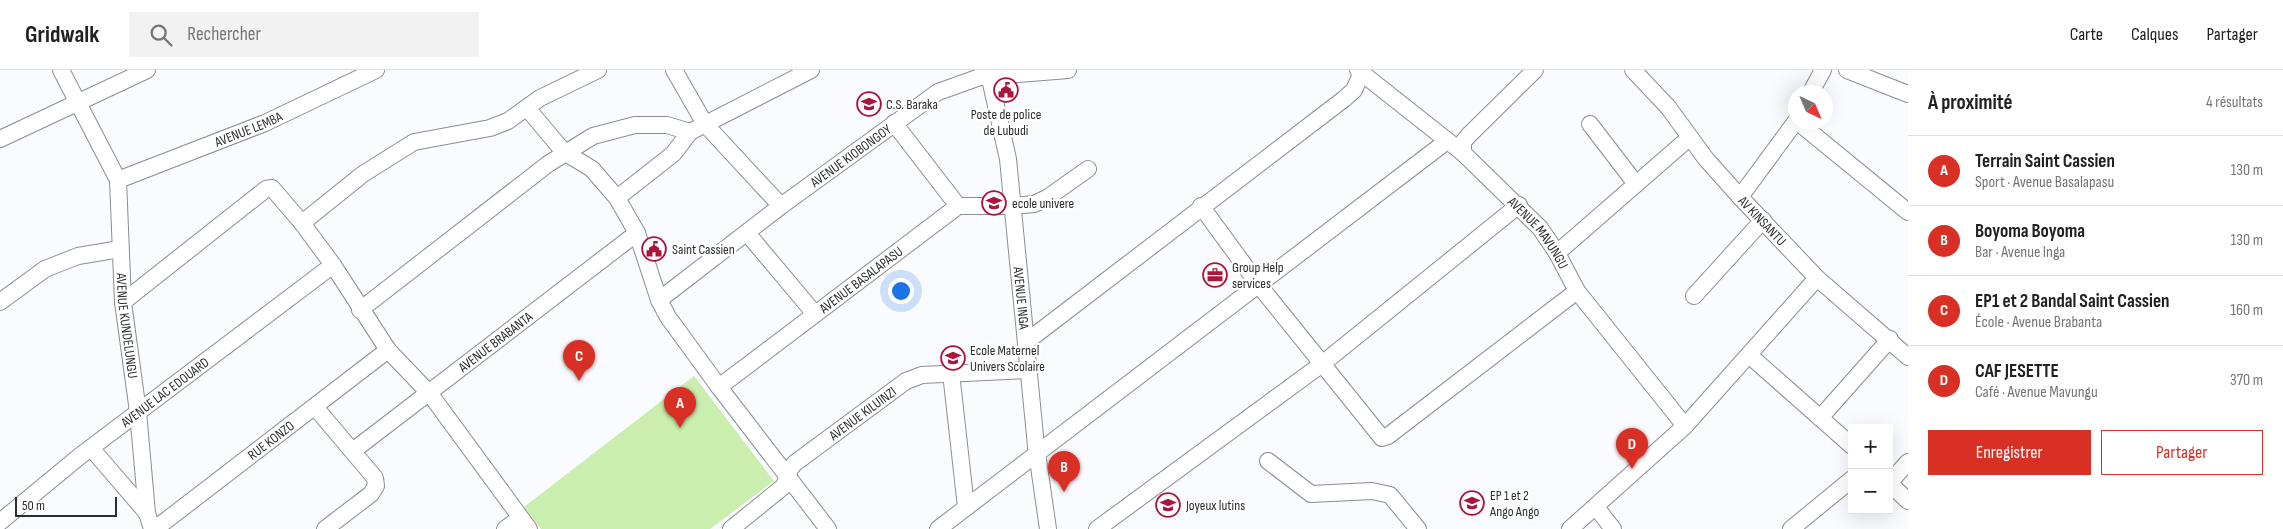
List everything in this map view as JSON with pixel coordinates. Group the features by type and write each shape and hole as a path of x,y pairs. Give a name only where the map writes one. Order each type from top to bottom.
{"street":[{"path":"61,70 118,180"},
{"path":"0,139 147,70"},
{"name":"AVENUE LEMBA","path":"118,180 265,123 376,70"},
{"path":"302,223 363,174 414,142 490,128 508,122 540,98 598,70"},
{"path":"674,70 705,124 781,206"},
{"path":"617,198 674,154 690,132 811,70"},
{"name":"AVENUE KIOBONGOY","path":"659,300 781,206 938,92 989,73 1068,70"},
{"path":"1463,153 1463,142 1468,136 1535,70"},
{"name":"AV KINSANTU","path":"1633,70 1668,107 1689,138 1740,197 1817,278 1908,357"},
{"path":"1815,85 1823,70"},
{"path":"1847,70 1907,90"},
{"path":"1026,342 1201,206 1344,99 1354,90 1359,81 1360,71"},
{"name":"AVENUE MAVUNGU","path":"1360,71 1463,153 1519,205 1540,228 1557,253 1577,291 1686,426"},
{"name":"AVENUE INGA","path":"989,73 1008,159 1036,452 1048,529"},
{"path":"526,108 564,152 592,169 617,198 637,233 659,300 719,388 828,529"},
{"path":"894,123 958,206 1013,206 1041,201 1088,169"},
{"path":"360,310 564,152 593,136 634,124 667,125 690,132"},
{"path":"1590,124 1636,184"},
{"path":"1740,197 1791,130"},
{"path":"1807,130 1908,212"},
{"path":"1557,253 1689,138"},
{"path":"938,529 1036,452 1447,141"},
{"name":"AVENUE KUNDELUNGU","path":"118,180 123,302 138,412 147,513 154,529"},
{"path":"123,302 266,189 272,188 302,223 333,265 360,310 388,350 430,394 524,523 505,529"},
{"path":"1097,529 1322,364 1519,205"},
{"name":"AVENUE BASALAPASU","path":"719,388 958,206"},
{"path":"1201,206 1258,284 1382,438 1388,436 1577,291"},
{"path":"1694,296 1763,220"},
{"path":"747,232 815,314"},
{"name":"AVENUE BRABANTA","path":"354,450 430,394 637,233"},
{"path":"2,296 45,269 78,256 120,249"},
{"name":"AVENUE LAC EDOUARD","path":"0,522 91,448 333,265"},
{"path":"1570,529 1686,426 1817,278"},
{"path":"1820,418 1890,340"},
{"name":"RUE KONZO","path":"154,529 388,350"},
{"path":"1749,355 1848,442"},
{"name":"AVENUE KILUINZI","path":"732,529 778,491 788,478 790,469 795,463 898,386 922,375 1028,370"},
{"path":"951,373 966,507"},
{"path":"315,407 354,450 375,478 376,486 371,494 325,529"},
{"path":"91,448 147,513"},
{"path":"1268,461 1311,494 1372,492 1390,495 1418,529"},
{"path":"1893,479 1908,462"},
{"path":"1791,529 1848,482"},
{"path":"1893,487 1908,501"},
{"path":"1596,507 1613,529"}],"green space":[{"path":"694,376 774,481 710,529 541,529 524,507"}],"place":[{"name":"Poste de police de Lubudi","path":"1006,90"},
{"name":"C.S. Baraka","path":"869,104"},
{"name":"ecole univere","path":"994,203"},
{"name":"Saint Cassien","path":"654,249"},
{"name":"Group Help services","path":"1215,275"},
{"name":"Ecole Maternel Univers Scolaire","path":"953,358"},
{"name":"EP1 et 2 Bandal Saint Cassien","path":"579,381"},
{"name":"Terrain Saint Cassien","path":"680,428"},
{"name":"CAF JESETTE","path":"1632,469"},
{"name":"Boyoma Boyoma","path":"1064,492"},
{"name":"EP 1 et 2 Ango Ango","path":"1472,503"},
{"name":"Joyeux lutins","path":"1168,505"}]}
